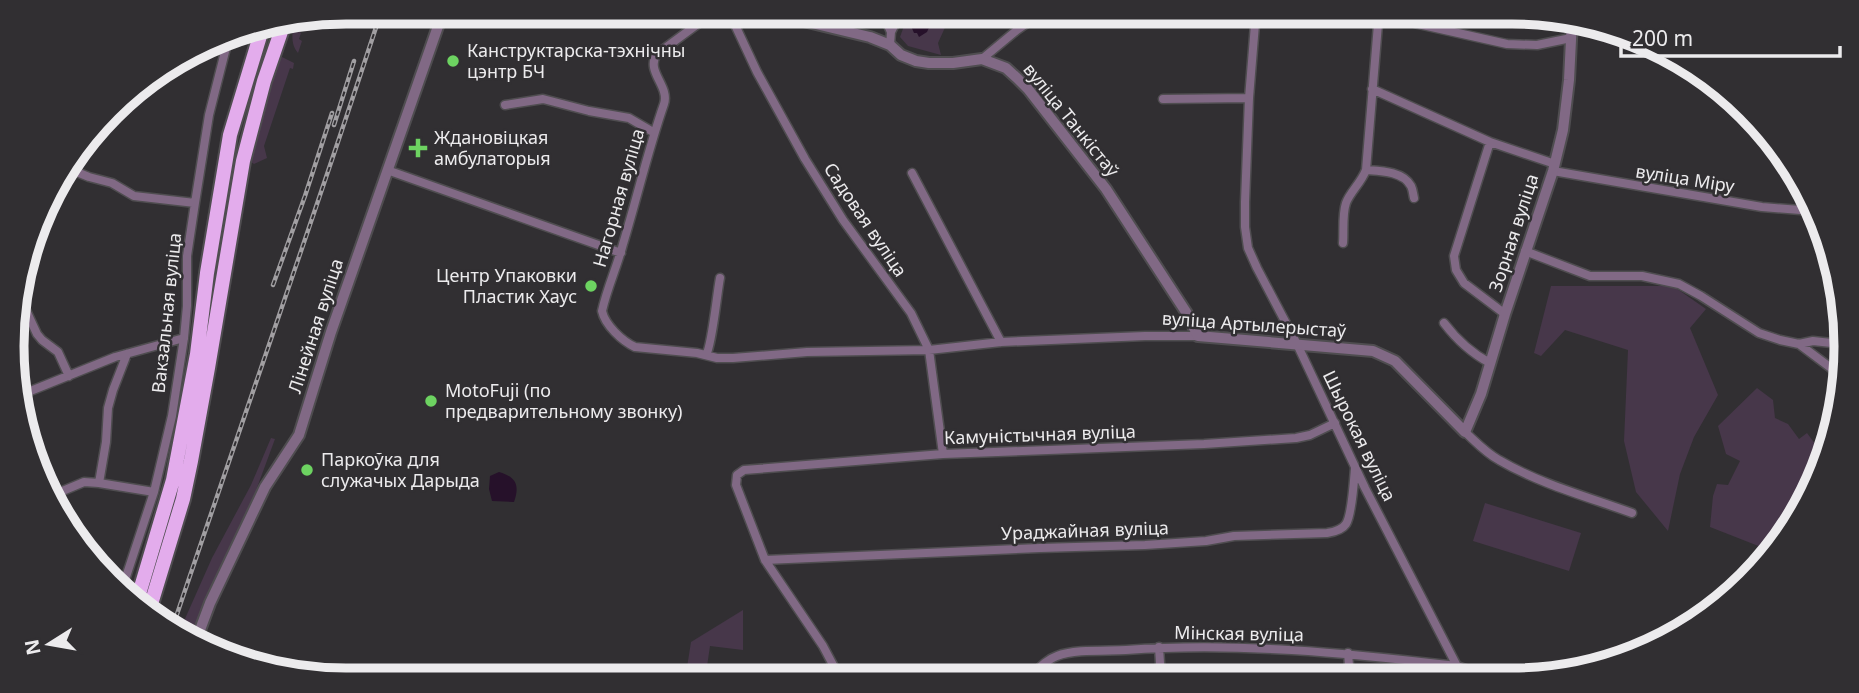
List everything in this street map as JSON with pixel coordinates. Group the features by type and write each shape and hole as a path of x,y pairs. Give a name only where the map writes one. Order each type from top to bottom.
{"highway":[{"path":"151,603 183,499 191,461 243,160 264,81 281,32"},
{"path":"139,593 173,480 197,354 207,273 230,135 260,36"}],"street":[{"name":"Лінейная вуліца","path":"199,632 210,603 265,488 299,435 331,332 439,24"},
{"name":"Нагорная вуліца","path":"698,24 657,54 653,60 665,99 653,132 621,253 602,311 604,319 628,344 701,354"},
{"name":"Садовая вуліца","path":"735,24 757,72 805,159 843,220 911,313 929,351 943,454"},
{"name":"вуліца Танкістаў","path":"816,24 870,37 890,45 901,55 929,63 982,60 1006,68 1044,110 1106,189 1186,312 1198,337"},
{"path":"887,24 891,32"},
{"path":"890,45 895,24"},
{"path":"982,60 1026,24"},
{"name":"Шырокая вуліца","path":"1254,24 1245,202 1248,248 1355,468 1457,666"},
{"path":"1343,243 1346,204 1353,190 1361,183 1366,170 1371,89 1379,24"},
{"path":"1418,24 1507,44 1537,45 1571,38"},
{"name":"Зорная вуліца","path":"1465,432 1481,394 1554,168 1563,130 1571,30"},
{"name":"Вакзальная вуліца","path":"125,580 154,492 172,416 187,306 187,256 209,115 227,48"},
{"name":"Зорная вуліца","path":"1371,89 1554,168"},
{"path":"1163,99 1249,98"},
{"path":"505,105 543,99 629,118 653,132"},
{"name":"Зорная вуліца","path":"1490,142 1454,256 1456,270 1464,283 1505,314"},
{"name":"вуліца Міру","path":"1554,168 1762,207 1804,210"},
{"path":"387,170 621,253"},
{"path":"1366,170 1401,176 1410,184 1414,198"},
{"path":"76,172 112,183 134,196 195,203"},
{"path":"912,173 1001,342"},
{"path":"1525,251 1590,276 1642,275 1679,284 1759,333 1799,344 1834,372"},
{"path":"701,354 710,349 720,278"},
{"path":"26,311 37,334 58,352 69,376"},
{"path":"1444,323 1473,354 1490,363"},
{"name":"вуліца Артылерыстаў","path":"701,354 733,358 807,352 929,351 1001,342 1144,337 1198,337 1373,351 1395,361 1465,432 1498,460 1541,480 1632,513"},
{"path":"28,392 115,357 184,338"},
{"path":"1799,344 1813,341 1834,343"},
{"path":"99,483 108,408 127,355"},
{"name":"Камуністычная вуліца","path":"765,560 736,485 737,475 751,468 943,454 1296,438 1310,435 1335,423"},
{"name":"Ураджайная вуліца","path":"765,560 1145,545 1206,541 1234,536 1327,533 1338,531 1346,525 1355,468"},
{"path":"60,492 84,482 154,492"},
{"path":"765,560 823,646 835,668"},
{"path":"1159,648 1160,668"},
{"name":"Мінская вуліца","path":"1040,668 1048,660 1064,653 1159,648 1253,648 1348,653 1457,666"},
{"path":"1348,653 1349,668"},
{"path":"1457,666 1463,668"}],"shaded area":[{"path":"905,24 947,24 938,43 941,55 908,46 900,37"},
{"path":"931,24 927,32 919,37 911,26"},
{"path":"299,28 299,39 302,41 298,53 293,42 294,29"},
{"path":"282,57 294,63 293,69 290,68 264,146 267,158 254,164 251,162 253,151"},
{"path":"1551,286 1673,286 1706,309 1690,328 1718,395 1694,437 1680,474 1668,531 1636,492 1624,441 1628,350 1565,330 1541,356 1534,353"},
{"path":"1757,388 1773,400 1775,418 1788,424 1799,439 1807,433 1818,448 1791,508 1765,546 1761,547 1710,527 1717,484 1728,485 1740,461 1726,454 1718,426"},
{"path":"271,438 275,439 225,574 199,633 183,624 212,558 251,485"},
{"path":"499,472 515,482 517,491 514,502 492,501 490,476"},
{"path":"1485,503 1581,533 1569,571 1473,541"},
{"path":"743,610 743,650 710,646 707,668 687,668 691,642"}],"railway":[{"path":"175,619 377,24"},
{"path":"334,125 354,61"},
{"path":"273,285 332,113"}],"place":[{"name":"Канструктарска-тэхнічны цэнтр БЧ","path":"453,61"},
{"name":"Ждановіцкая амбулаторыя","path":"418,148"},
{"name":"Центр Упаковки Пластик Хаус","path":"591,286"},
{"name":"MotoFuji (по предварительному звонку)","path":"431,401"},
{"name":"Паркоўка для служачых Дарыда","path":"307,470"}]}
